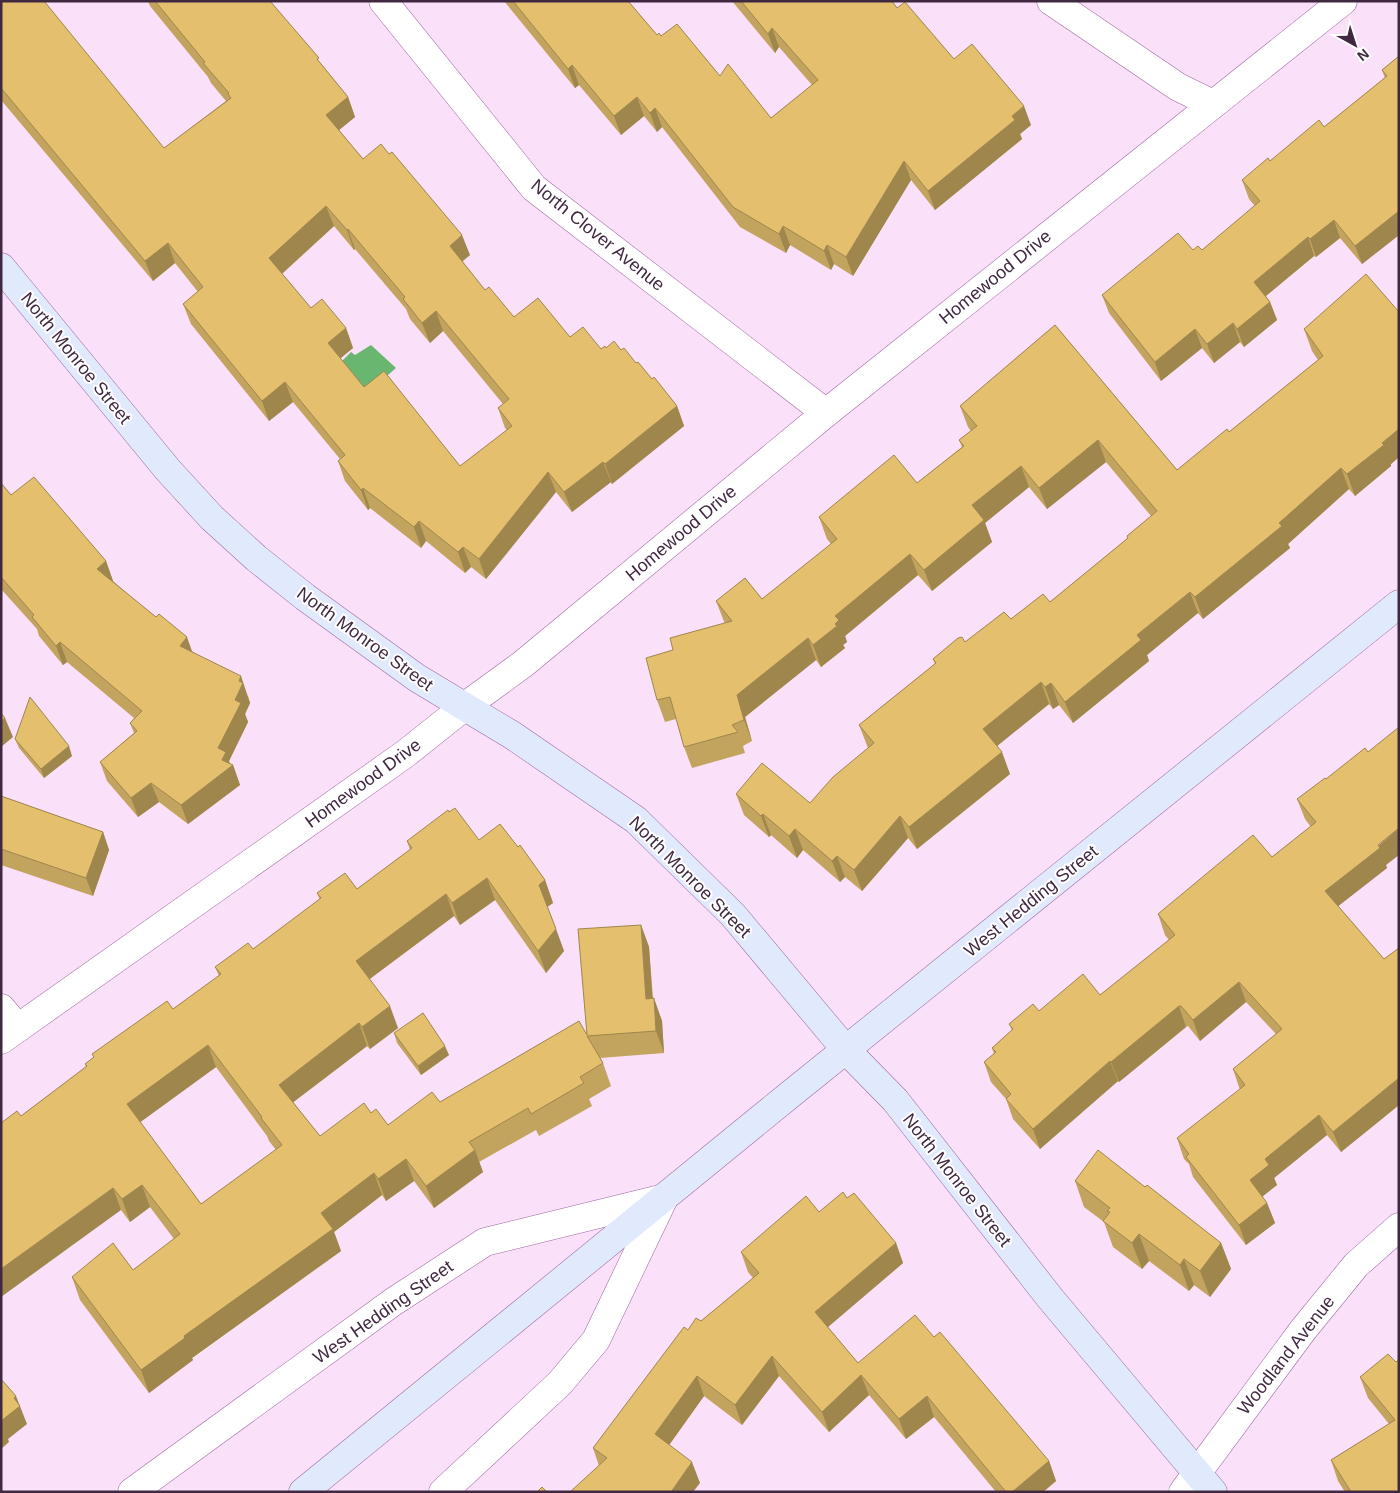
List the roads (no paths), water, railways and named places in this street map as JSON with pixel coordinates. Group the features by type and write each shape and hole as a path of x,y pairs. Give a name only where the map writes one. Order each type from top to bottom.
{"main road":[{"name":"North Monroe Street","path":"1,267 168,470 212,518 256,558 305,597 417,678 512,735 636,820 733,916 846,1050 895,1100 1197,1485"},
{"name":"West Hedding Street","path":"303,1492 846,1050 1399,604"}],"street":[{"name":"North Clover Avenue","path":"383,1 534,188 826,413"},
{"path":"1051,1 1178,87 1213,104"},
{"name":"Homewood Drive","path":"7,1025 404,754 523,664 826,413 1343,1"},
{"name":"West Hedding Street","path":"132,1492 393,1302 485,1242 664,1198"},
{"name":"West Hedding Street","path":"443,1492 560,1383 596,1340 664,1198"},
{"name":"Woodland Avenue","path":"1197,1485 1302,1330 1356,1265 1399,1227"}]}
